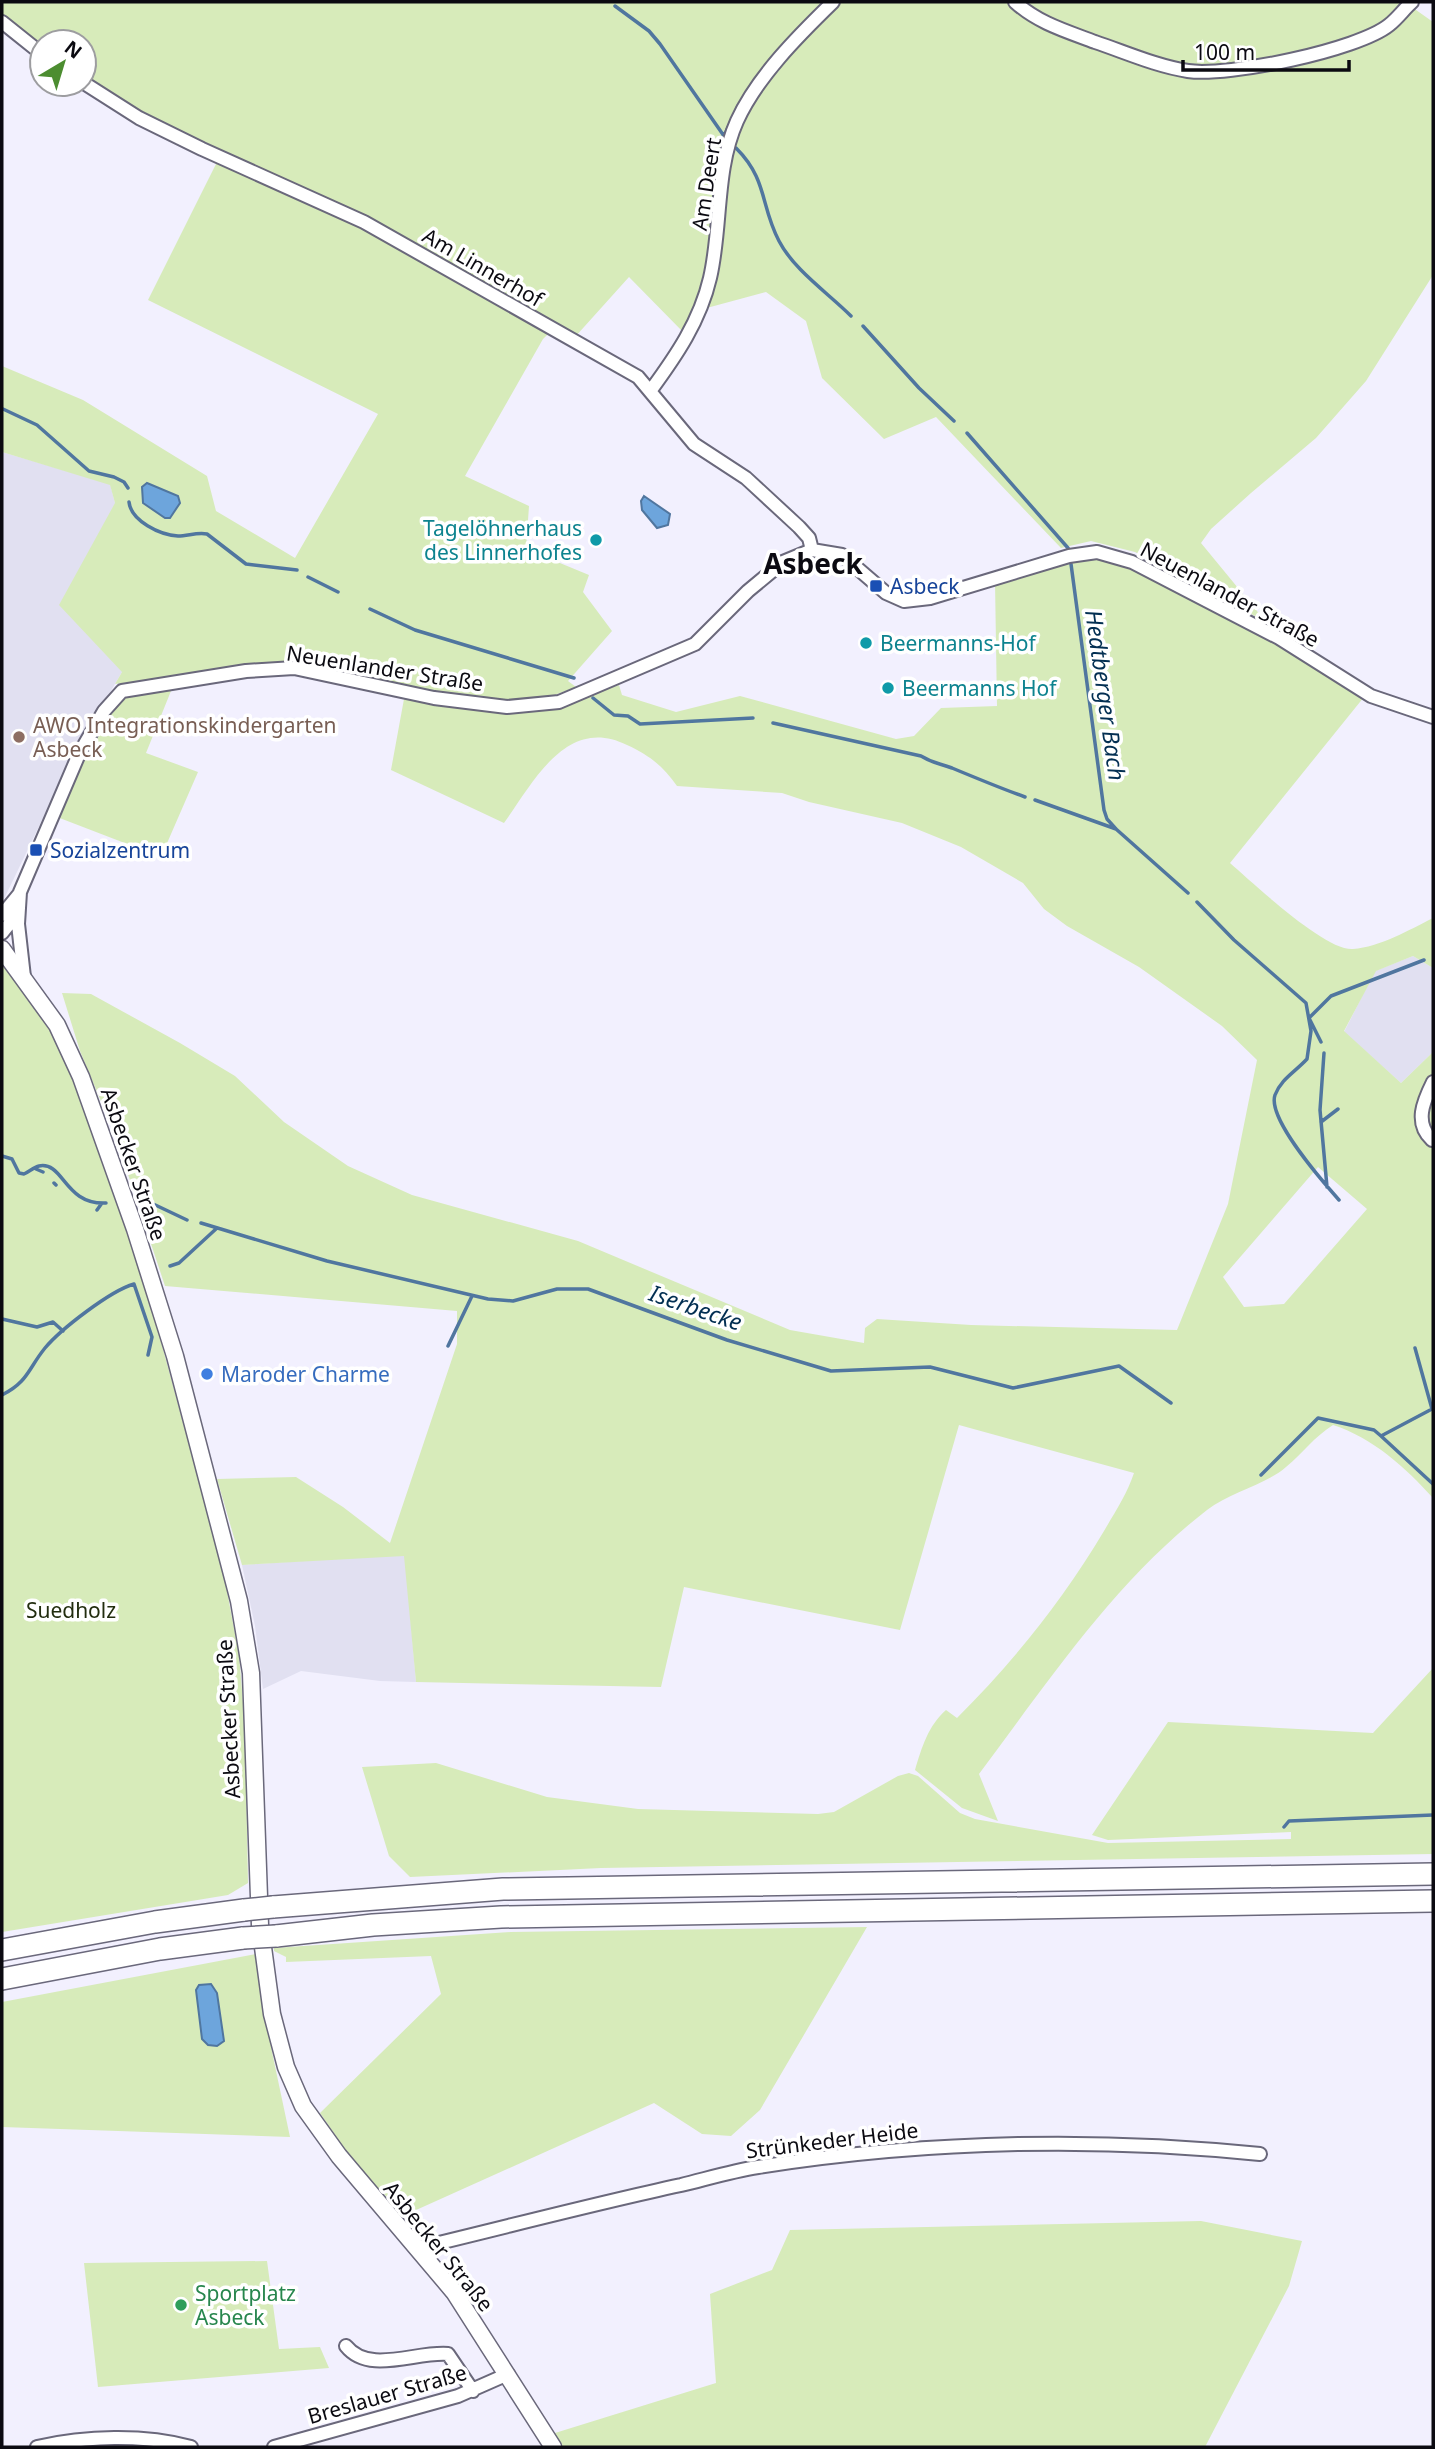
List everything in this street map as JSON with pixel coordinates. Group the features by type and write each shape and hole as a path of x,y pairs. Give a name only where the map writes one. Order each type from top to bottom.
{"highway":[{"path":"2,1950 155,1922 244,1910 503,1889 1433,1874"},
{"path":"2,1979 136,1953 243,1938 373,1925 501,1917 1433,1901"}],"main road":[{"name":"Asbecker Straße","path":"2,949 57,1025 81,1077 135,1228 176,1363 239,1601 251,1673 260,1925 272,2014 286,2067 303,2106 340,2156 454,2292 509,2374 553,2447"}],"street":[{"name":"Am Deert","path":"651,390 682,347 710,279 727,152 737,121 757,86 833,2"},
{"path":"1015,2 1038,21 1066,32 1188,71 1207,71 1266,64 1367,37 1389,25 1412,2"},
{"path":"2,22 28,43"},
{"name":"Am Linnerhof","path":"98,92 139,118 202,149 375,228 638,377 694,444 746,478 799,527 809,538 812,550"},
{"name":"Neuenlander Straße","path":"2,915 20,892 79,754 104,711 122,691 246,671 294,668 447,700 507,707 559,702 695,644 732,605 783,562 812,550 842,555 886,593 904,601 930,598 1069,556 1097,552 1109,555 1132,562 1279,638 1371,696 1433,717"},
{"name":"Neuenlander Straße","path":"20,892 18,913 24,977"},
{"path":"2,933 18,913"},
{"path":"1432,1140 1422,1126 1422,1110 1433,1083"},
{"name":"Strünkeder Heide","path":"418,2248 638,2193 755,2168 848,2155 932,2147 1098,2144 1151,2144 1260,2154"},
{"path":"346,2346 352,2353 367,2360 448,2354 473,2391"},
{"name":"Breslauer Straße","path":"274,2447 473,2391 509,2374"},
{"path":"37,2447 87,2440 163,2441 191,2447"}],"shaded area":[{"path":"2,452 110,484 115,503 122,672 75,752 2,903"},
{"path":"1413,956 1433,968 1433,1052 1401,1083 1344,1032 1375,971"},
{"path":"405,1556 416,1682 380,1681 301,1671 263,1689 255,1626 242,1565"}],"green space":[{"path":"2,2 1411,2 1409,5 1433,22 1433,275 1366,381 1316,438 1211,529 1201,543 1266,622 1135,552 1091,541 1061,548 936,417 884,439 822,378 806,321 766,292 703,309 714,271 732,141 762,74 746,97 735,120 723,171 709,276 703,298 688,332 685,334 629,277 575,337 364,220 189,140 98,87 98,28 28,28 28,37 2,16"},
{"path":"217,162 363,227 550,332 543,339 465,476 529,506 526,549 589,575 583,592 612,631 568,681 576,687 541,700 481,701 269,665 115,684 122,672 59,605 115,503 110,485 2,452 2,366 83,400 207,476 216,511 295,558 378,414 148,300"},
{"path":"1089,557 1160,577 1231,614 1364,697 1230,863 1308,928 1341,947 1353,949 1374,945 1433,918 1433,968 1413,956 1376,971 1344,1031 1401,1083 1433,1052 1433,1498 1411,1475 1375,1446 1333,1425 1278,1473 1207,1510 1142,1568 1113,1600 1057,1669 979,1774 998,1821 962,1808 915,1770 923,1745 940,1716 946,1710 957,1718 1036,1629 1088,1557 1120,1503 1134,1473 959,1425 900,1630 684,1587 661,1687 416,1682 404,1556 242,1565 217,1479 296,1477 343,1507 390,1543 457,1344 457,1311 165,1286 115,1135 80,1051 62,993 91,994 235,1076 284,1122 348,1166 412,1195 578,1241 790,1330 864,1343 865,1328 877,1319 971,1325 1177,1330 1228,1204 1257,1060 1222,1026 1139,967 1067,926 1044,909 1023,883 961,847 902,823 809,802 782,793 677,786 649,757 606,738 587,739 570,745 554,757 527,789 504,823 391,770 404,699 504,714 554,708 619,685 622,695 676,712 740,696 896,739 914,736 941,708 997,706 995,582 1034,568","holes":["1318,1167 1367,1209 1284,1304 1244,1307 1223,1277"]},
{"path":"173,686 146,753 198,772 161,857 57,817 96,733 114,705 131,695"},
{"name":"Suedholz","path":"2,958 56,1038 80,1094 147,1290 223,1570 239,1655 245,1726 248,1883 228,1895 2,1932"},
{"path":"1433,1668 1433,1854 601,1868 410,1877 389,1856 362,1767 436,1763 547,1797 638,1809 818,1814 834,1812 898,1776 909,1773 918,1776 960,1813 975,1819 1108,1843 1291,1839 1291,1832 1108,1840 1092,1835 1168,1722 1373,1733"},
{"path":"867,1927 760,2110 731,2136 702,2134 654,2103 405,2215 357,2167 320,2113 441,1994 431,1956 286,1962 286,1957 274,1951 274,1948 510,1932"},
{"path":"256,1954 272,2052 290,2137 2,2127 2,2002"},
{"path":"1201,2221 1302,2241 1289,2286 1205,2447 554,2447 555,2433 716,2383 710,2294 772,2270 790,2230"},
{"name":"Sportplatz Asbeck","path":"267,2261 279,2349 320,2347 329,2368 98,2387 84,2263"}],"water":[{"path":"147,483 178,496 180,503 170,518 165,518 143,503 142,487"},
{"path":"644,496 670,514 668,525 657,528 642,510 641,501"},
{"path":"211,1984 217,1993 224,2041 217,2046 208,2045 202,2039 196,1990 199,1985"}],"waterway":[{"name":"Hedtberger Bach","path":"615,6 649,31 660,44 724,136 738,106"},
{"name":"Hedtberger Bach","path":"736,148 754,171 773,228 785,252 851,316"},
{"name":"Hedtberger Bach","path":"863,326 919,388 954,421"},
{"path":"3,409 37,425 89,471 114,477 124,482 128,488"},
{"name":"Hedtberger Bach","path":"967,433 1068,548"},
{"path":"129,502 135,515 155,530 178,536 207,534 246,564 297,570"},
{"name":"Hedtberger Bach","path":"1071,564 1104,810 1107,819 1116,829"},
{"path":"308,577 338,592"},
{"path":"370,609 415,630 574,678"},
{"path":"593,698 614,715 628,716 640,724 753,718"},
{"path":"773,723 921,756 1025,797"},
{"path":"1035,800 1116,829 1188,893"},
{"path":"1197,902 1234,940 1306,1003 1311,1031 1307,1059 1281,1084 1275,1095 1275,1105 1279,1119 1298,1149 1339,1200"},
{"path":"1321,1042 1309,1018 1331,996 1424,960"},
{"path":"1324,1053 1320,1110 1327,1187"},
{"path":"1321,1122 1338,1109"},
{"name":"Iserbecke","path":"2,1156 12,1159 19,1173 24,1174 35,1167 47,1166 81,1197 92,1202 106,1203"},
{"name":"Iserbecke","path":"36,1169 43,1172"},
{"name":"Iserbecke","path":"149,1202 187,1220"},
{"path":"97,1210 102,1203"},
{"name":"Iserbecke","path":"201,1223 327,1261 488,1299 513,1301 557,1289 588,1289 727,1340 831,1371 930,1367 1013,1388 1119,1366 1171,1403"},
{"path":"170,1266 179,1263 217,1228"},
{"path":"2,1395 23,1380 45,1348 62,1331 86,1311 134,1284 152,1337 148,1355"},
{"path":"448,1346 472,1296"},
{"path":"2,1319 37,1327 53,1322 63,1331"},
{"path":"1415,1348 1432,1409 1381,1436 1433,1484"},
{"name":"Iserbecke","path":"1261,1475 1318,1418 1374,1430 1381,1436"},
{"path":"1284,1827 1289,1821 1433,1815"}],"place":[{"name":"Tagelöhnerhaus des Linnerhofes","path":"596,540"},
{"name":"Asbeck","path":"876,586"},
{"name":"Beermanns-Hof","path":"866,643"},
{"name":"Beermanns Hof","path":"888,688"},
{"name":"AWO Integrationskindergarten Asbeck","path":"19,737"},
{"name":"Sozialzentrum","path":"36,850"},
{"name":"Maroder Charme","path":"207,1374"},
{"name":"Sportplatz Asbeck","path":"181,2305"}],"district":[{"name":"Asbeck","path":"813,563"}]}
